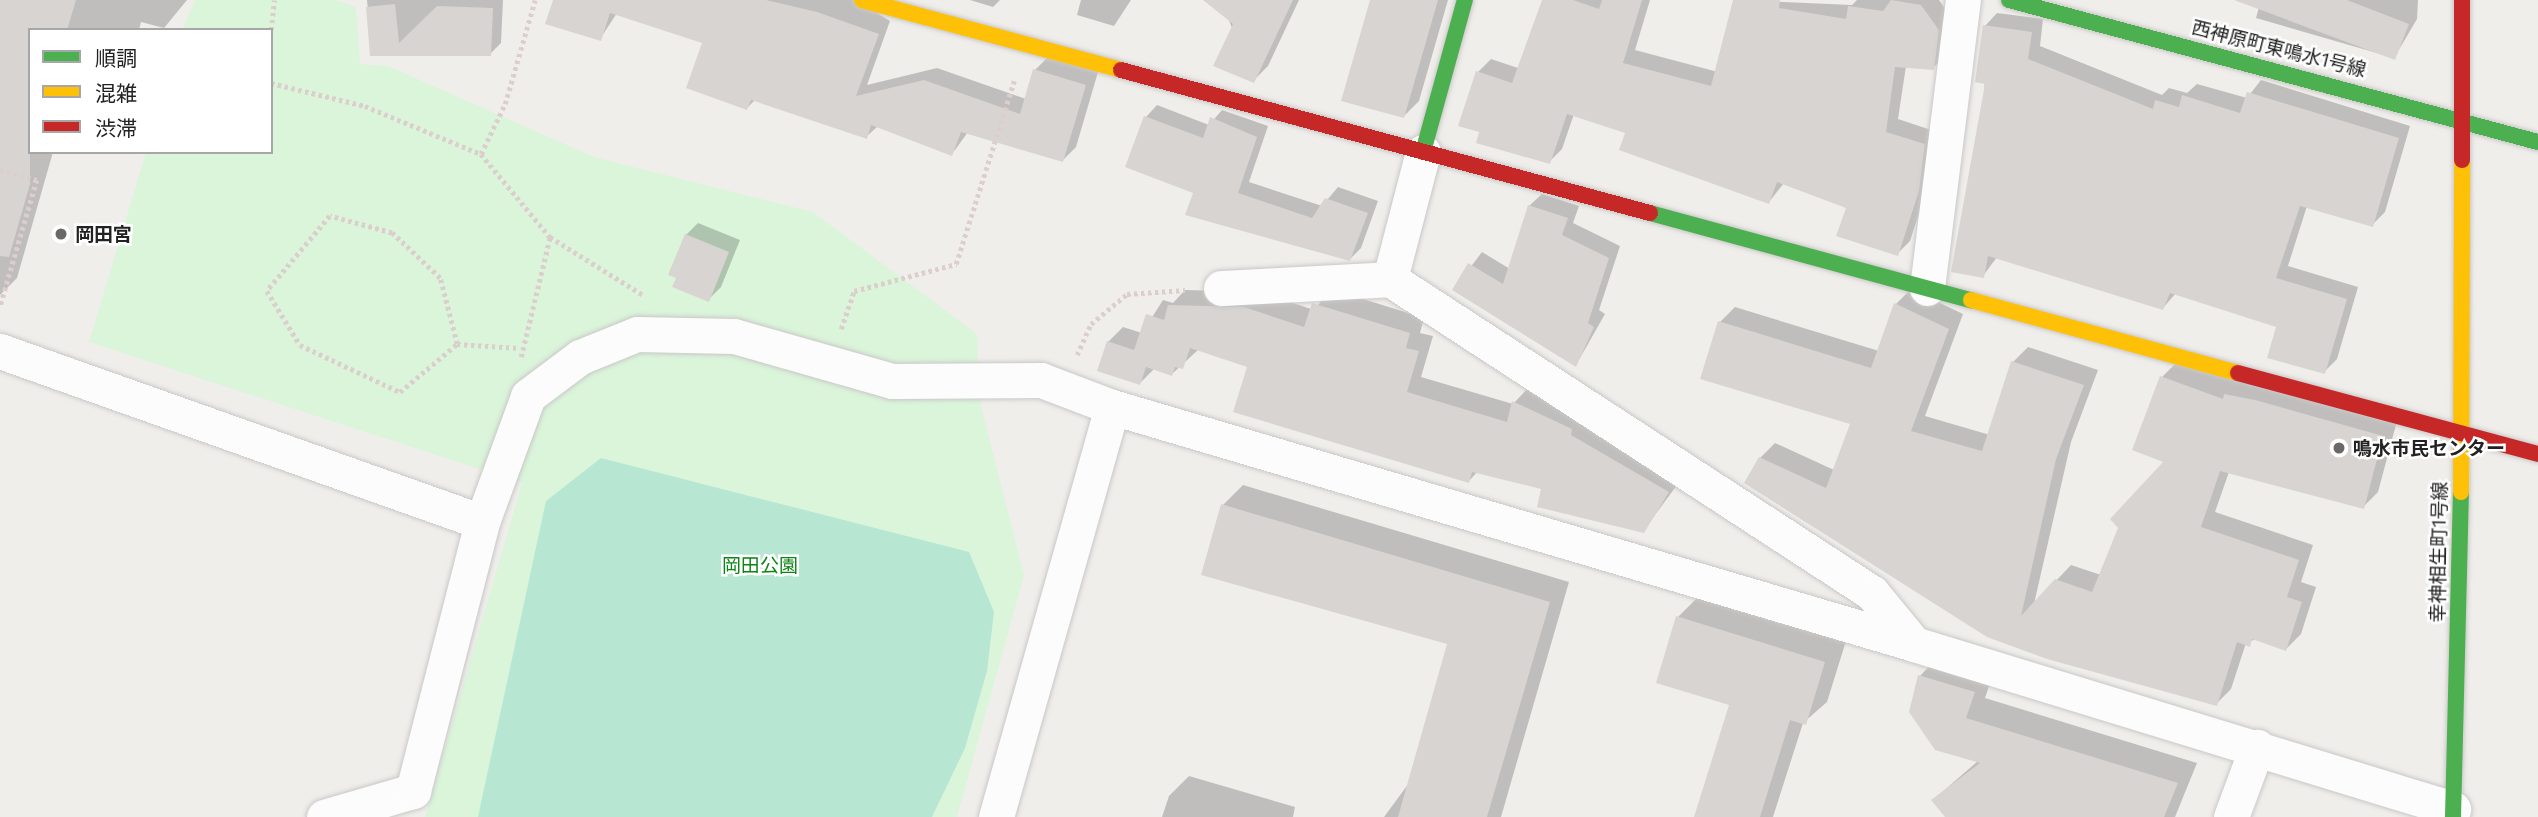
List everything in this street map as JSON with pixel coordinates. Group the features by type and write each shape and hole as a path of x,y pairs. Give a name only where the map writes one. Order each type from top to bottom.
{"street":[{"path":"1390,279 1465,0"},
{"path":"1927,288 1963,0"},
{"name":"西神原町東鳴水1号線","path":"2009,0 2461,119 2538,142"},
{"name":"幸神相生町1号線","path":"2453,813 2462,433 2462,0"},
{"path":"881,2 1024,47 1423,152 2538,454"},
{"path":"1221,288 1390,279 1872,593 1914,644"},
{"path":"324,817 413,791 482,522 528,396 580,357 637,334 734,336 892,381 1064,384 1112,407 2257,747 2453,813"},
{"path":"0,351 482,522"},
{"path":"996,817 1112,407"},
{"path":"2231,817 2257,747"}],"path":[{"path":"271,28 274,0"},
{"path":"481,153 505,104 535,0"},
{"path":"830,362 854,291 956,264 1024,47"},
{"path":"273,83 365,106 481,153 550,237 609,279 647,297"},
{"path":"0,170 37,180 0,307"},
{"path":"457,344 440,278 392,233 330,216 267,291 300,345 400,392 457,344 519,348"},
{"path":"528,396 519,348 550,237"},
{"path":"1064,384 1091,324 1127,295 1221,288"}],"green space":[{"name":"岡田公園","path":"195,0 335,0 356,7 360,64 388,66 594,157 813,212 977,334 979,398 1024,575 957,817 425,817 522,483 89,342 145,154 273,154 273,28 183,28"},
{"path":"601,458 969,552 994,612 987,671 965,748 932,817 478,817 546,501"}],"building":[{"path":"0,0 76,0 68,28 28,28 30,184 9,257 0,256"},
{"path":"553,0 766,0 817,12 879,34 856,96 924,80 1020,114 1033,69 1086,85 1063,162 961,132 952,156 871,125 867,139 751,100 747,110 686,88 702,43 610,13 601,41 545,24"},
{"path":"1203,0 1293,0 1254,83 1213,66 1233,24"},
{"path":"1370,0 1438,0 1404,118 1341,101"},
{"path":"1542,0 1573,0 1599,9 1602,0 1642,0 1623,63 1711,86 1733,0 1780,0 1779,8 1846,19 1848,6 1883,11 1891,0 1921,5 1939,30 1934,70 1895,67 1886,132 1925,144 1919,191 1898,256 1836,236 1846,208 1777,182 1769,204 1619,150 1625,133 1567,114 1550,164 1476,143 1479,132 1458,126 1476,71 1512,83"},
{"path":"2234,0 2347,0 2409,24 2395,60"},
{"path":"395,4 399,43 437,6 493,8 491,56 370,56 366,7"},
{"path":"1983,25 2032,32 2028,59 2153,109 2155,100 2179,107 2182,95 2240,113 2247,92 2399,138 2373,227 2300,206 2276,278 2347,299 2325,374 2267,358 2276,327 2170,293 2163,310 1988,256 1984,278 1951,272 1985,84 1975,82"},
{"path":"1144,116 1203,138 1210,117 1257,137 1238,193 1312,218 1325,198 1368,213 1350,261 1185,215 1193,193 1125,167"},
{"path":"1528,205 1568,218 1562,235 1609,258 1588,323 1594,327 1576,367 1452,290 1468,263 1503,284"},
{"path":"685,234 729,252 709,302 672,287 676,278 668,275"},
{"path":"1312,303 1410,333 1406,348 1419,351 1407,392 1507,422 1512,401 1572,429 1571,435 1669,492 1644,533 1537,507 1541,489 1472,472 1469,483 1233,412 1247,367 1190,348 1183,369 1175,367 1172,376 1146,367 1140,385 1097,371 1107,341 1134,350 1146,314 1164,320 1168,305 1244,307 1304,327"},
{"path":"1894,303 1949,329 1911,431 1982,451 2011,361 2084,385 2056,459 2021,616 2055,579 2092,592 2118,528 2110,519 2163,462 2132,450 2160,376 2223,399 2224,394 2255,400 2383,436 2364,509 2220,471 2201,527 2299,560 2287,597 2302,602 2286,651 2252,639 2250,647 2237,642 2217,706 2047,659 1987,637 1744,483 1759,457 1826,488 1850,424 1700,379 1718,321 1871,368"},
{"path":"1221,504 1550,602 1487,817 1398,817 1447,644 1201,575"},
{"path":"1676,616 1825,662 1806,725 1790,720 1760,817 1694,817 1729,705 1656,683"},
{"path":"1918,675 1975,692 1966,718 2178,783 2164,817 1945,817 1931,800 1980,763 1935,750 1909,712"}],"traffic: fast":[{"path":"1423,152 1465,0"},
{"path":"2009,0 2538,142"},
{"path":"1650,213 1971,300"},
{"path":"2453,817 2461,492"}],"traffic: slow":[{"path":"862,0 1121,70"},
{"path":"2461,492 2462,160"},
{"path":"1971,300 2238,373"}],"traffic: jam":[{"path":"2462,0 2462,160"},
{"path":"1121,70 1650,213"},
{"path":"2238,373 2538,454"}],"place":[{"name":"岡田宮","path":"61,234"},
{"name":"鳴水市民センター","path":"2339,448"}]}
